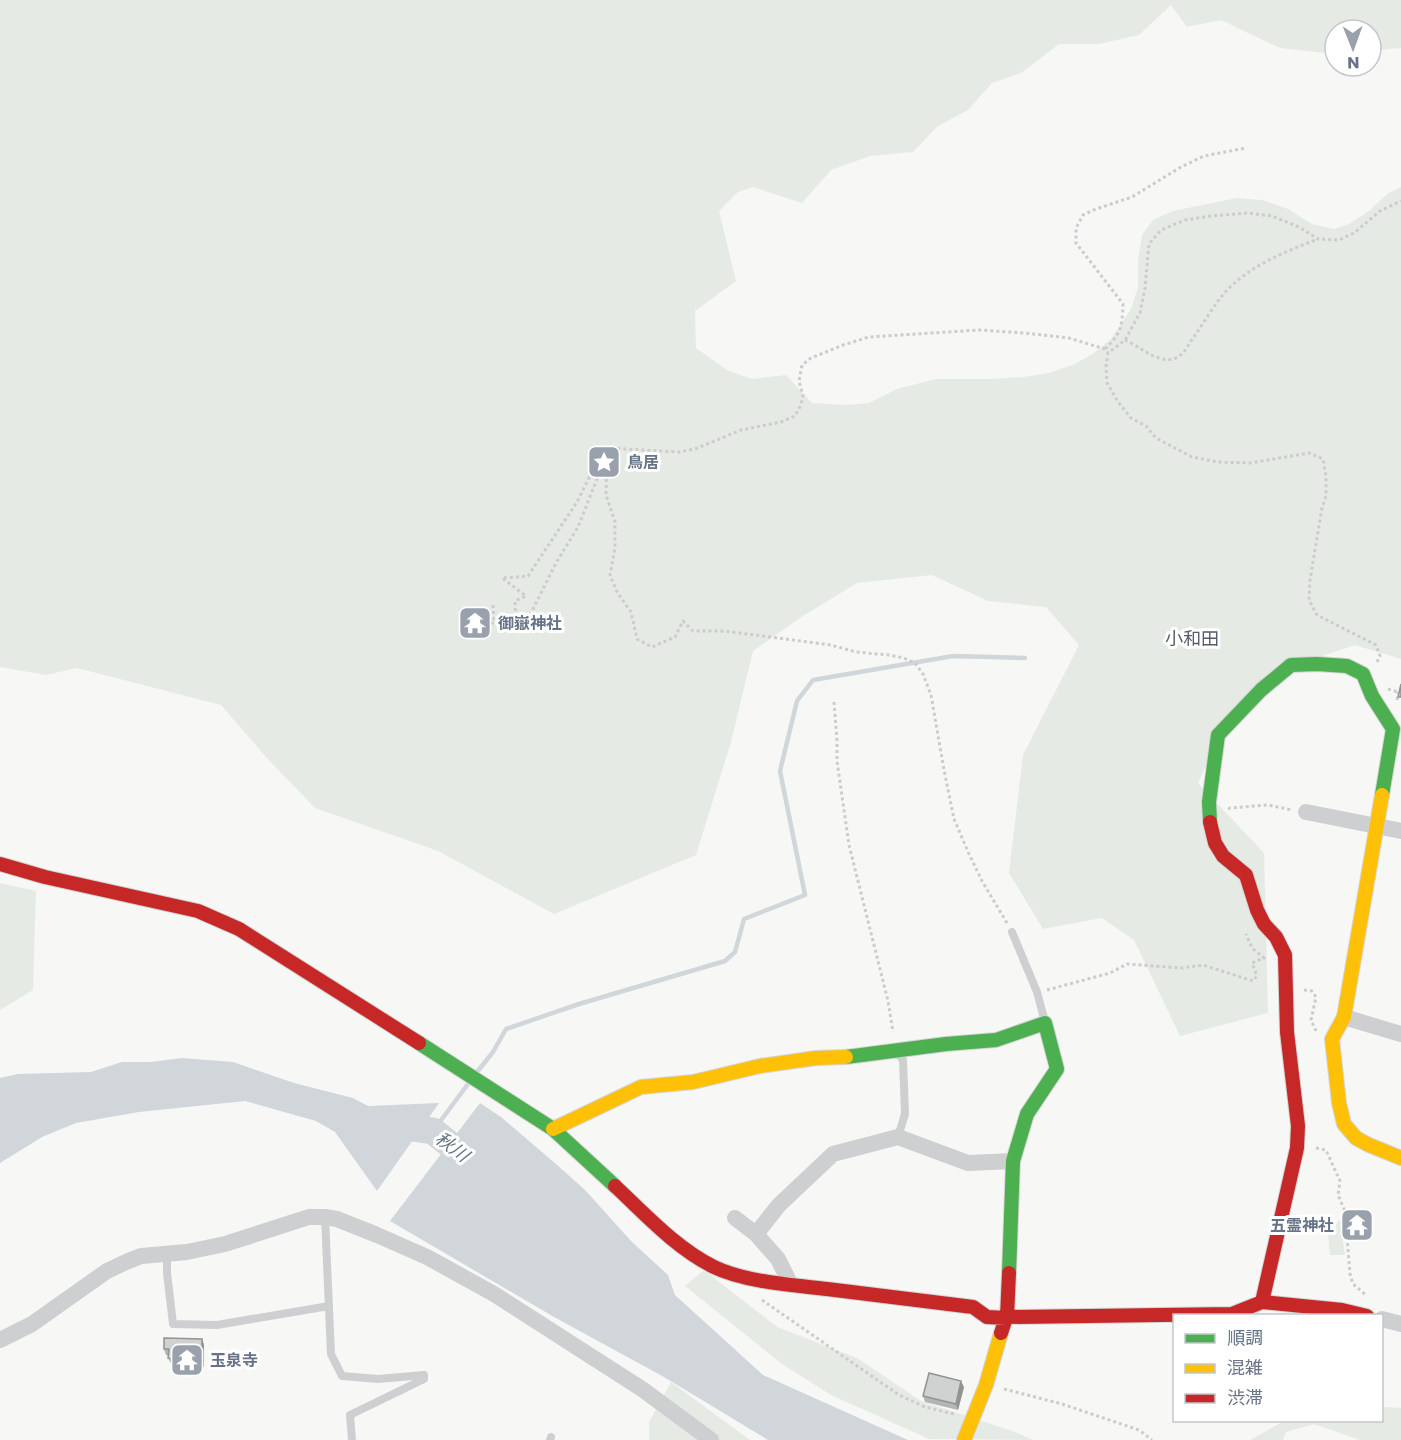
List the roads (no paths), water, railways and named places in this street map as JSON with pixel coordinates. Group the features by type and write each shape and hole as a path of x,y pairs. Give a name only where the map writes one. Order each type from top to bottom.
{"street":[{"path":"1262,1302 1297,1148 1298,1126 1287,1032 1285,955 1276,937 1264,924 1246,875 1223,856 1215,843 1210,822 1209,802 1218,735 1261,690 1291,665 1347,666 1363,674 1365,683 1378,707 1397,730 1377,827 1344,1017 1332,1039 1339,1102 1344,1124 1356,1138 1401,1158"},
{"path":"1306,812 1401,831"},
{"path":"0,864 45,877 192,910 229,924 296,964 554,1129 669,1236 714,1267 735,1275 791,1285 973,1307 987,1317 1006,1317 986,1384 964,1440"},
{"path":"1344,1017 1401,1034"},
{"path":"554,1129 642,1088 693,1082 760,1066 794,1061 996,1040 1045,1023 1057,1069 1027,1114 1013,1161 1007,1317 1173,1315"},
{"path":"756,1234 778,1205 833,1154 898,1137 968,1163 1013,1161"},
{"path":"0,1340 33,1324 107,1271 141,1256 187,1252 225,1244 309,1217 325,1217 337,1219 427,1257 494,1294 642,1389 711,1440"},
{"path":"735,1218 756,1234 778,1259 791,1285"},
{"path":"1232,1314 1262,1302 1341,1310 1358,1314"}],"lane":[{"path":"1012,932 1037,992 1045,1023"},
{"path":"896,1052 903,1060 905,1114 898,1137"},
{"path":"325,1217 332,1354 342,1376 378,1379 424,1375 424,1378 350,1415 352,1440"},
{"path":"167,1254 173,1324 217,1325 329,1306"}],"water":[{"path":"182,1058 233,1062 294,1083 353,1098 368,1106 439,1103 377,1191 335,1132 316,1121 245,1101 139,1112 76,1123 42,1137 0,1163 0,1078 18,1074 91,1072 122,1062 150,1062"},
{"path":"480,1103 501,1117 585,1190 632,1242 668,1275 675,1295 763,1375 908,1440 768,1440 664,1377 554,1317 390,1221"}],"waterway":[{"path":"477,1072 493,1052 506,1029 579,1004 725,961 735,952 744,919 805,895 780,771 797,701 813,680 953,656 1025,658"},
{"path":"433,1131 468,1084"},
{"name":"秋川","path":"384,1124 433,1131 477,1166"}],"place":[{"name":"鳥居","path":"604,462"},
{"name":"御嶽神社","path":"475,623"},
{"name":"五霊神社","path":"1357,1225"},
{"name":"玉泉寺","path":"187,1360"}],"district":[{"name":"小和田","path":"1192,639"}]}
